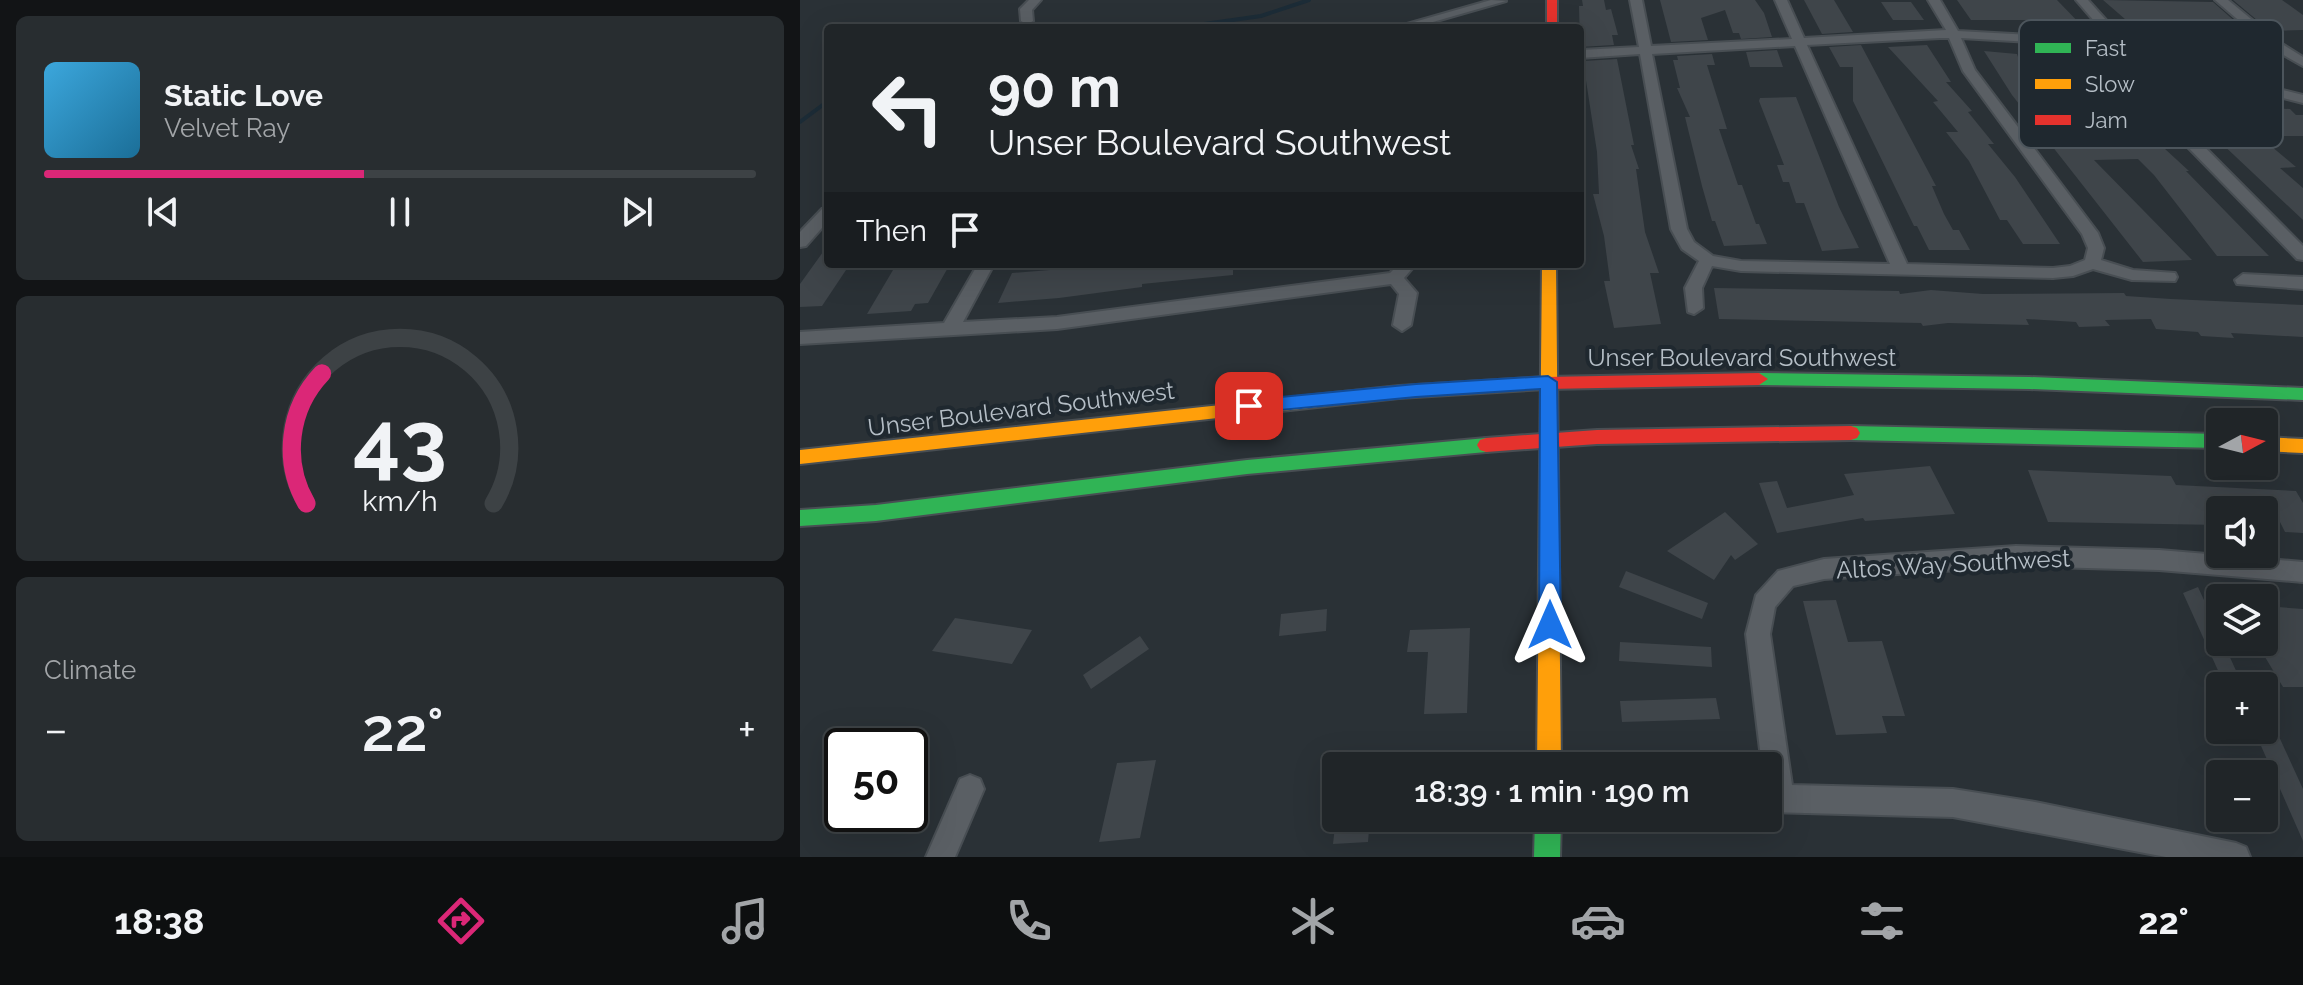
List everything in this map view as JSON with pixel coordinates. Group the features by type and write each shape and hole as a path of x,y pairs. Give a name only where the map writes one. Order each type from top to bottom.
{"main road":[{"path":"1552,0 1552,24"},
{"path":"1549,268 1549,752"},
{"name":"Unser Boulevard Southwest","path":"800,457 980,441 1309,399 1548,382 1733,379 2045,383 2303,394"},
{"path":"800,518 876,513 1262,465 1548,440 1777,432 2206,441"},
{"path":"2278,445 2303,446"},
{"path":"1547,857 1548,832"}],"street":[{"path":"1027,21 1026,9 1035,0"},
{"path":"1636,0 1679,229 1688,245 1708,260 1741,266 2053,273 2073,271 2092,263 2132,275 2169,277"},
{"path":"1781,0 1901,269"},
{"path":"1934,0 1954,33 1969,71 2019,138"},
{"path":"2082,0 2101,20"},
{"path":"2221,0 2245,20"},
{"path":"1415,24 1500,1"},
{"path":"1438,18 1445,24"},
{"path":"1584,54 1954,33 2019,37"},
{"path":"2283,50 2303,62"},
{"path":"2283,94 2303,99"},
{"path":"2027,148 2090,233 2096,248 2092,263"},
{"path":"2197,148 2303,255"},
{"path":"800,242 824,216"},
{"path":"1694,308 1691,292 1693,280 1708,260"},
{"path":"949,331 984,268"},
{"path":"800,338 1057,323 1395,278 1404,268"},
{"path":"1395,278 1408,293 1402,325"},
{"path":"2243,280 2303,283"},
{"name":"Altos Way Southwest","path":"1770,752 1758,634 1764,603 1786,578 1824,569 2016,556 2159,560 2303,572"},
{"path":"940,857 970,789"},
{"path":"1782,798 1953,803 2035,816 2236,857"}],"building":[{"path":"1582,0 1604,0 1606,10 1611,9 1618,35 1612,35 1614,45 1584,47 1584,24 1579,24 1579,6 1583,6"},
{"path":"1660,0 1755,0 1764,13 1772,37 1741,39 1739,33 1733,33 1725,10 1701,18 1708,40 1671,42"},
{"path":"1804,0 1834,0 1853,32 1822,34"},
{"path":"1957,0 2057,0 2076,20 2019,20 1971,20"},
{"path":"2103,0 2213,2 2233,20 2126,20"},
{"path":"2233,0 2282,0 2303,15 2303,30 2283,31 2283,20 2257,20"},
{"path":"1881,2 1911,2 1924,20 1893,20"},
{"path":"1861,45 1936,186 1932,186 1944,214 1953,230 1959,230 1970,250 1929,250 1917,226 1914,226 1853,101 1853,67 1840,67 1829,47"},
{"path":"1927,45 1951,82 1946,82 1972,111 1968,112 1994,144 1988,144 2015,177 2060,244 2023,244 2007,220 2000,220 1969,161 1946,132 1958,132 1933,102 1938,101 1888,47"},
{"path":"1777,50 1783,67 1750,67 1746,52"},
{"path":"1984,51 2017,54 2019,104"},
{"path":"1712,54 1715,65 1707,65 1727,129 1719,129 1738,185 1742,185 1767,244 1724,246 1715,221 1712,221 1685,117 1690,117 1677,88 1680,88 1673,60 1678,60 1677,56"},
{"path":"1617,59 1634,145 1631,145 1639,169 1636,169 1645,232 1659,273 1650,273 1661,324 1614,328 1604,281 1610,281 1604,236 1593,194 1599,194 1597,152 1584,61"},
{"path":"1796,97 1839,207 1859,248 1822,251 1804,203 1796,203 1789,182 1783,182 1777,165 1784,165 1759,101 1760,98"},
{"path":"2283,109 2303,115 2303,136 2283,136"},
{"path":"2054,148 2164,148 2269,256 2217,256 2138,159 2094,160 2192,260 2143,262"},
{"path":"2227,148 2273,148 2296,167 2280,168 2303,188 2303,220"},
{"path":"824,251 824,268 847,268 822,306 800,307 800,284"},
{"path":"948,268 928,303 915,304 911,311 867,314 893,270"},
{"path":"1233,268 1233,275 998,303 1012,273"},
{"path":"1714,288 1899,291 1900,294 1931,290 1983,294 2124,293 2126,296 2303,305 2303,337 2231,333 2234,338 2201,336 2198,332 2156,329 2151,319 2105,320 2110,326 2079,327 2076,322 2026,319 2029,325 1948,323 1923,326 1921,323 1719,319"},
{"path":"1930,466 1955,514 1865,521 1863,518 1777,533 1759,483 1777,481 1787,508 1854,495 1844,474"},
{"path":"2028,470 2171,476 2176,485 2296,491 2303,503 2303,533 2285,532 2278,518 2278,496 2206,496 2206,525 2048,522"},
{"path":"1725,512 1758,544 1735,560 1731,555 1714,580 1667,551"},
{"path":"1626,571 1708,603 1702,619 1619,587"},
{"path":"2198,587 2206,604 2206,644 2183,593"},
{"path":"1836,600 1848,642 1882,641 1905,716 1882,716 1887,733 1836,735 1803,601"},
{"path":"2278,607 2303,609 2303,687 2283,687 2278,672 2274,672 2264,656 2278,656"},
{"path":"1327,609 1326,631 1279,636 1281,614"},
{"path":"955,618 1032,630 1012,664 932,651"},
{"path":"1470,628 1467,713 1424,714 1428,652 1407,652 1410,630"},
{"path":"1140,636 1149,649 1091,689 1083,675"},
{"path":"1620,642 1711,647 1712,667 1619,661"},
{"path":"2211,656 2229,656 2237,672 2219,672"},
{"path":"1716,698 1720,719 1622,722 1620,701"},
{"path":"2278,734 2303,789 2303,841 2278,784 2278,760 2267,760 2260,744 2278,744"},
{"path":"1156,760 1140,838 1099,842 1117,763"},
{"path":"1334,832 1369,832 1368,842 1333,844"}],"waterway":[{"path":"1204,24 1261,16 1309,0"},
{"path":"800,122 824,104"}],"traffic: fast":[{"path":"1759,379 2029,383 2303,394"},
{"path":"1851,433 2206,441"},
{"path":"800,518 876,513 1247,467 1486,445"},
{"path":"1547,857 1548,832"}],"traffic: slow":[{"path":"1549,268 1549,752"},
{"path":"800,457 1399,392"},
{"path":"2278,445 2303,446"}],"traffic: jam":[{"path":"1552,0 1552,24"},
{"path":"1399,392 1546,383 1759,379"},
{"path":"1486,445 1597,437 1851,433"}],"route":[{"path":"1249,406 1416,390 1548,382 1550,625"}]}
